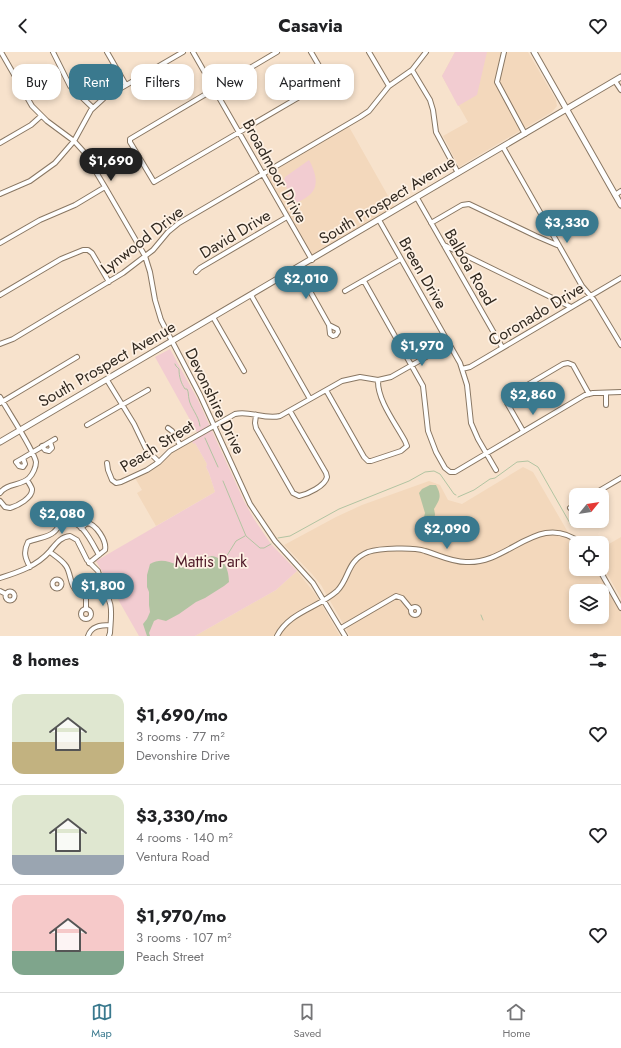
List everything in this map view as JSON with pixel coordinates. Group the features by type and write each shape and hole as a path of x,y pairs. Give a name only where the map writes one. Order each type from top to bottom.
{"main road":[{"path":"534,52 621,205"},
{"name":"South Prospect Avenue","path":"0,442 621,77"}],"street":[{"name":"Devonshire Drive","path":"1,52 26,96 41,116 74,141 84,152 105,187 145,256 150,272 158,312 165,330 214,425 256,514 278,546 313,583 345,636"},
{"path":"54,52 70,86 93,108"},
{"path":"107,52 126,85"},
{"path":"0,194 40,175 58,160 74,141 93,108 104,98 183,52"},
{"name":"Broadmoor Drive","path":"193,52 202,68"},
{"path":"257,64 277,52"},
{"path":"202,96 130,139 130,142 154,182 239,133 326,80 311,52"},
{"path":"370,52 389,86"},
{"name":"Lynwood Drive","path":"0,344 13,339 121,275 156,247 168,232 179,223 360,118 368,111 389,86 412,70 426,52"},
{"path":"504,52 497,82 525,134"},
{"path":"412,70 430,100 436,132 458,173"},
{"path":"615,81 621,90"},
{"name":"Broadmoor Drive","path":"220,100 312,260"},
{"path":"0,143 31,125 41,116"},
{"path":"503,147 582,286 601,310 621,345"},
{"path":"0,243 40,220 74,205 105,187"},
{"path":"615,195 621,191"},
{"name":"Balboa Road","path":"416,198 502,347"},
{"path":"431,222 462,205 469,204 558,245"},
{"name":"David Drive","path":"196,272 200,268 287,217"},
{"name":"Breen Drive","path":"379,220 462,369 467,385 468,406 471,423 478,439 496,470"},
{"path":"444,245 571,306"},
{"path":"0,295 61,259 83,250 88,250 92,253 109,282"},
{"path":"345,292 401,259"},
{"path":"297,268 329,325"},
{"name":"Coronado Drive","path":"462,369 470,366 621,278"},
{"path":"364,281 423,386 427,423 432,442 445,468 450,472 455,472 523,431 590,394 621,392"},
{"path":"251,295 310,399"},
{"path":"213,317 244,371"},
{"name":"Peach Street","path":"107,463 112,480 119,483 147,470 159,462 170,451 235,414 246,412 268,417 276,417 290,411 342,381 360,377 378,380 391,377 449,344"},
{"path":"0,494 4,488 27,480 33,474 36,461 20,430 1,400 77,357"},
{"path":"523,431 506,401 507,397 563,364 568,363 573,365 590,394"},
{"path":"107,380 123,405 143,445 159,462"},
{"path":"326,390 364,457 368,461 371,461 403,450 407,446 380,396 378,380"},
{"path":"87,425 148,390"},
{"path":"606,393 606,404"},
{"path":"256,415 256,428 293,493 299,496 324,484 327,478 326,473 290,411"},
{"path":"168,428 172,431 180,445"},
{"path":"23,458 55,439"},
{"path":"42,446 45,450 49,451 52,448 50,442"},
{"path":"604,488 621,478"},
{"path":"0,503 5,507 10,508 28,498 32,489 27,480"},
{"path":"30,567 25,558 28,542 54,532 58,526 64,522 77,524 91,540 99,555"},
{"path":"81,528 89,523 100,534 106,548 89,563"},
{"path":"54,532 59,540"},
{"path":"277,636 282,627 290,619 324,599 339,588 351,565 359,557 371,551 414,549 453,560 474,562 497,557 544,532 555,532 569,536"},
{"path":"0,578 37,563 50,552 59,540 67,536 77,540 89,563 100,575 99,586 96,590 86,594 76,590 65,565 50,552"},
{"path":"602,576 621,608"},
{"path":"61,582 71,579"},
{"path":"99,586 106,592 111,603 109,636"},
{"path":"0,591 6,594"},
{"path":"86,594 86,609"},
{"path":"341,628 396,596 402,598 411,610"},
{"path":"88,636 92,629 101,625 110,625"}],"shaded area":[{"path":"455,52 528,52 556,100 557,106 552,112 459,167 443,136 468,122 442,76"},
{"path":"348,125 396,210 312,258 265,175"},
{"path":"199,437 195,443 207,464 206,467 215,492 156,526 137,493 142,490 135,478 157,466 171,453"},
{"path":"523,467 533,472 570,536 569,576 600,576 605,584 569,584 569,624 609,624 609,592 621,613 621,636 350,636 321,585 284,545 362,505 429,481 440,485 448,500 462,504"},
{"path":"430,485 436,485 440,497 434,509 434,524 426,526 423,521 425,513 419,493 422,489"},
{"path":"621,537 621,598 608,576 609,544"},
{"path":"212,556 223,562 227,569 229,582 166,621 158,619 154,621 149,633 150,636 147,636 143,624 150,612 147,575 150,564 167,561 192,570 205,558"},
{"path":"297,571 316,595 340,636 195,636 276,590"}],"green space":[{"path":"455,52 487,52 477,95 458,106 442,76"},
{"path":"309,160 313,167 316,180 315,187 309,195 294,204 287,192 288,191 284,181 285,177"},
{"name":"Mattis Park","path":"170,349 198,400 244,501 254,519 271,544 297,571 276,590 195,636 139,636 96,561 215,492 206,467 207,464 195,443 193,444 192,440 199,436 155,357"}],"waterway":[{"path":"175,364 179,369 181,382 185,389 188,390 190,402 200,426"},
{"path":"205,438 218,467"},
{"path":"458,497 474,490 490,479 495,478 517,462 528,461 538,467 569,521"},
{"path":"278,538 290,536 339,509 409,481 425,472 434,471 440,474 456,495"},
{"path":"223,481 246,536 260,548 264,548 271,544"},
{"path":"223,562 236,541 245,536"},
{"path":"481,615 483,620"}]}
